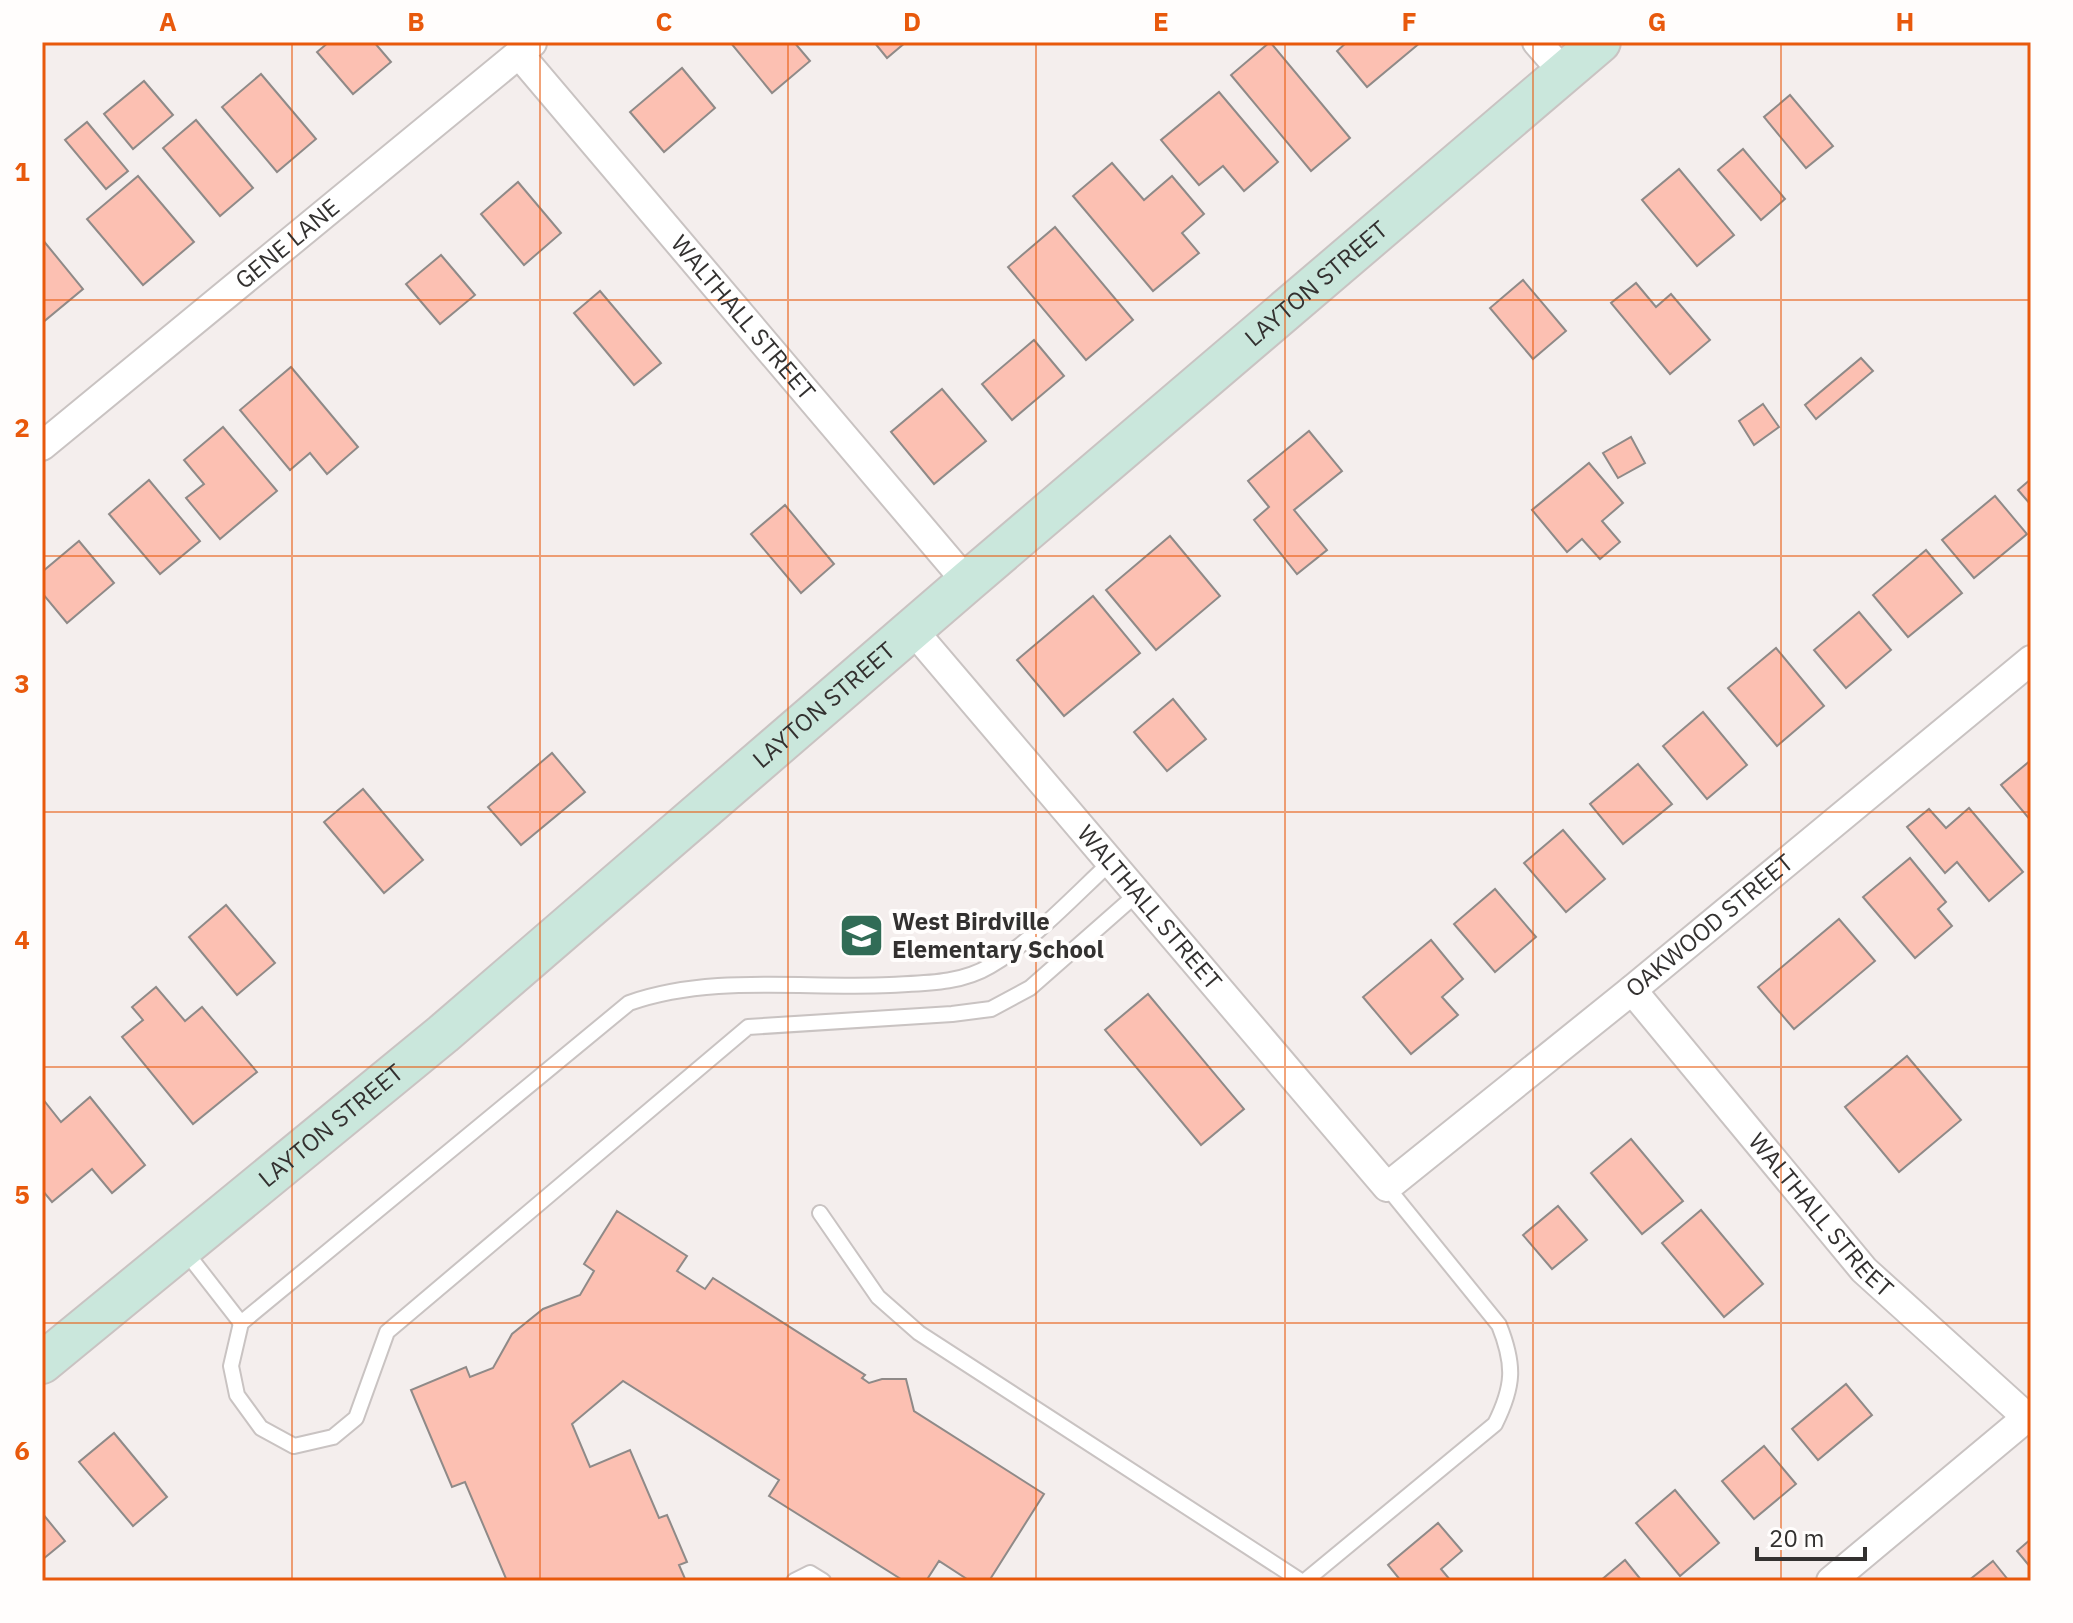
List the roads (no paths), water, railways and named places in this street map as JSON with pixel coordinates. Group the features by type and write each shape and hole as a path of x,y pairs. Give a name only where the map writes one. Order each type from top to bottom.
{"street":[{"path":"1537,42 1564,73"},
{"name":"LAYTON STREET","path":"42,1363 443,1034 1600,42"},
{"name":"GENE LANE","path":"42,446 526,48"},
{"name":"WALTHALL STREET","path":"526,48 967,582"},
{"name":"WALTHALL STREET","path":"912,629 1387,1187"},
{"name":"OAKWOOD STREET","path":"1387,1187 1632,990 2031,660"},
{"name":"WALTHALL STREET","path":"1632,990 1864,1270 2029,1418"},
{"path":"1831,1581 2029,1418"}],"lane":[{"path":"1111,862 1037,930 990,966 948,982 842,987 729,985 654,994 629,1003 241,1323 231,1366 237,1395 261,1428 294,1446 333,1437 356,1418 387,1332 748,1027 991,1009 1030,988 1138,893"},
{"path":"820,1213 878,1297 919,1333 1303,1581 1495,1424 1507,1401 1512,1375 1509,1349 1499,1325 1387,1187"},
{"path":"182,1248 241,1323"},
{"path":"794,1581 810,1573 823,1581"}],"place":[{"name":"West Birdville Elementary School","path":"861,936"}]}
